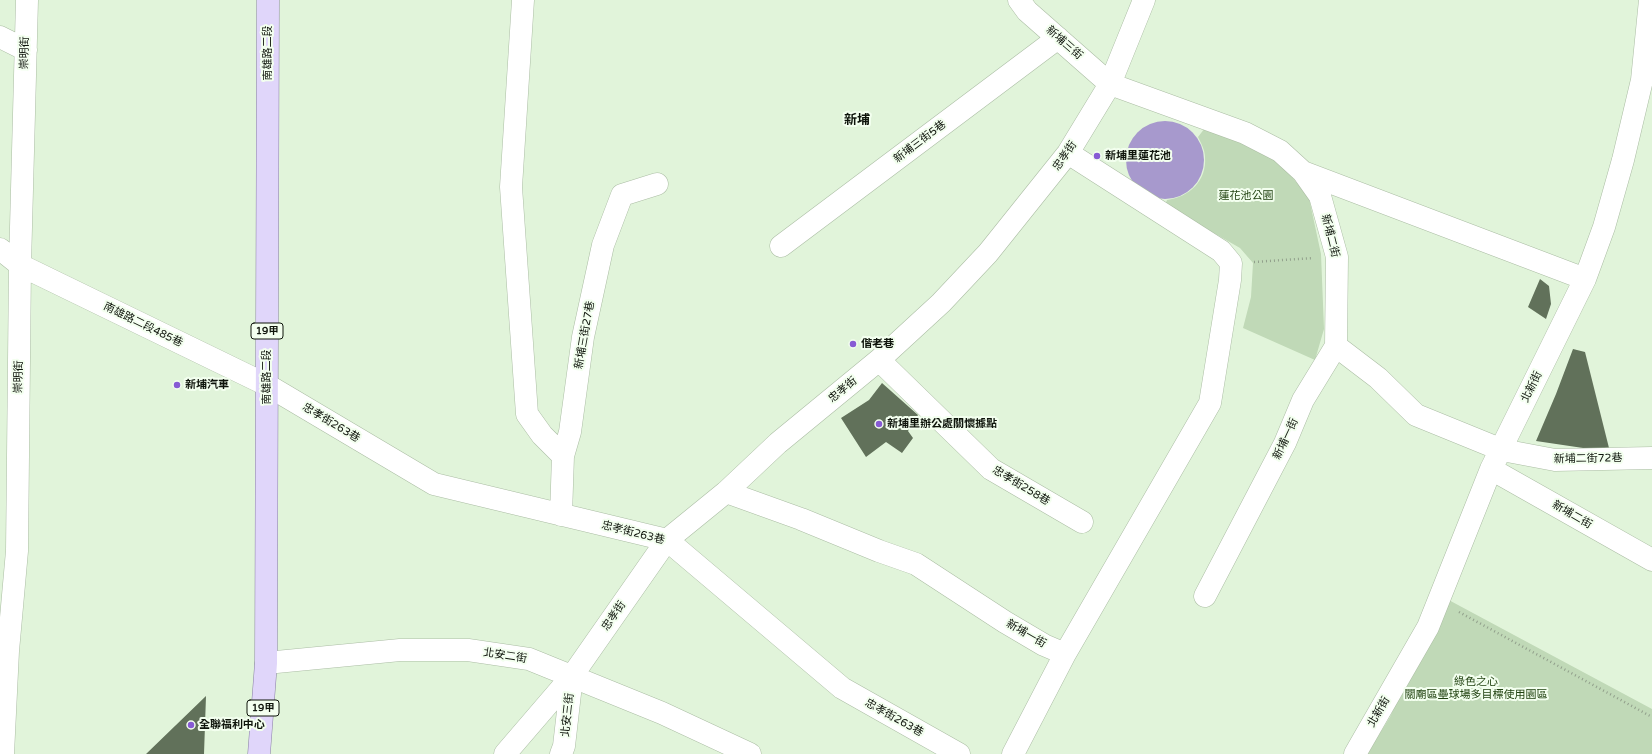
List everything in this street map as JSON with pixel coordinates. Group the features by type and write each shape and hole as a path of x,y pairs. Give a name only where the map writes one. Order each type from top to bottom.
{"main road":[{"name":"南雄路二段","path":"259,754 266,663 268,0"}],"street":[{"name":"崇明街","path":"4,754 8,651 9,550 20,265 27,0"},
{"path":"523,0 511,188 527,414 542,435 563,456"},
{"name":"新埔三街","path":"1019,0 1027,11 1110,84"},
{"name":"忠孝街","path":"505,754 572,676 667,540 726,492 778,443 879,360 941,303 988,253 1068,153 1110,84 1144,0"},
{"name":"北新街","path":"1355,754 1428,627 1491,469 1502,450 1585,279 1604,227 1647,82 1650,0"},
{"path":"0,37 26,50"},
{"name":"新埔三街5巷","path":"781,246 1058,38"},
{"name":"新埔二街","path":"1110,84 1245,133 1280,151 1303,172 1320,196 1337,257 1336,346"},
{"path":"1013,754 1065,654 1210,403 1230,280 1231,263 1221,251 1068,153"},
{"path":"1303,172 1585,279"},
{"name":"新埔三街27巷","path":"561,515 563,456 570,432 583,337 603,245 622,195 657,184"},
{"name":"南雄路二段485巷","path":"0,249 20,265 267,385"},
{"path":"1336,346 1378,378 1416,415 1502,450"},
{"name":"新埔一街","path":"1205,596 1285,443 1303,400 1336,346"},
{"name":"忠孝街258巷","path":"879,360 991,469 1082,522"},
{"name":"忠孝街263巷","path":"267,385 434,484 667,540 842,688 960,754"},
{"name":"新埔二街72巷","path":"1502,450 1555,460 1652,458"},
{"name":"新埔二街","path":"1491,469 1652,560"},
{"name":"新埔一街","path":"726,492 801,518 879,551 916,564 1005,622 1065,654"},
{"name":"北安二街","path":"266,663 400,650 468,650 529,658 662,713 750,754"},
{"name":"北安三街","path":"561,754 564,746 572,676"}],"path":[{"path":"1231,263 1337,257"},
{"path":"1457,611 1652,717"}],"green space":[{"name":"蓮花池公園","path":"1208,124 1279,161 1309,198 1321,254 1324,329 1315,360 1243,328 1251,297 1253,263 1240,248 1165,205 1167,200 1189,191 1200,180 1205,166 1205,157 1204,149 1198,137"},
{"name":"綠色之心 關廟區壘球場多目標使用園區","path":"1445,598 1652,709 1652,754 1367,754 1390,717"}],"shaded area":[{"path":"1165,121 1180,124 1193,132 1201,145 1204,160 1201,175 1193,188 1180,196 1165,199 1150,196 1137,188 1129,175 1126,160 1129,145 1137,132 1150,124"}],"building":[{"path":"1540,279 1549,286 1551,304 1546,319 1528,307"},
{"path":"1573,349 1585,352 1610,452 1536,441"},
{"name":"新埔里辦公處關懷據點","path":"882,383 918,415 908,431 913,438 902,453 886,442 866,457 841,418 869,400"},
{"name":"全聯福利中心","path":"206,696 204,754 146,754"}],"place":[{"name":"新埔里蓮花池","path":"1097,156"},
{"name":"偕老巷","path":"853,344"},
{"name":"新埔汽車","path":"177,385"},
{"name":"新埔里辦公處關懷據點","path":"879,424"},
{"name":"全聯福利中心","path":"191,725"}],"district":[{"name":"新埔","path":"857,121"}]}
